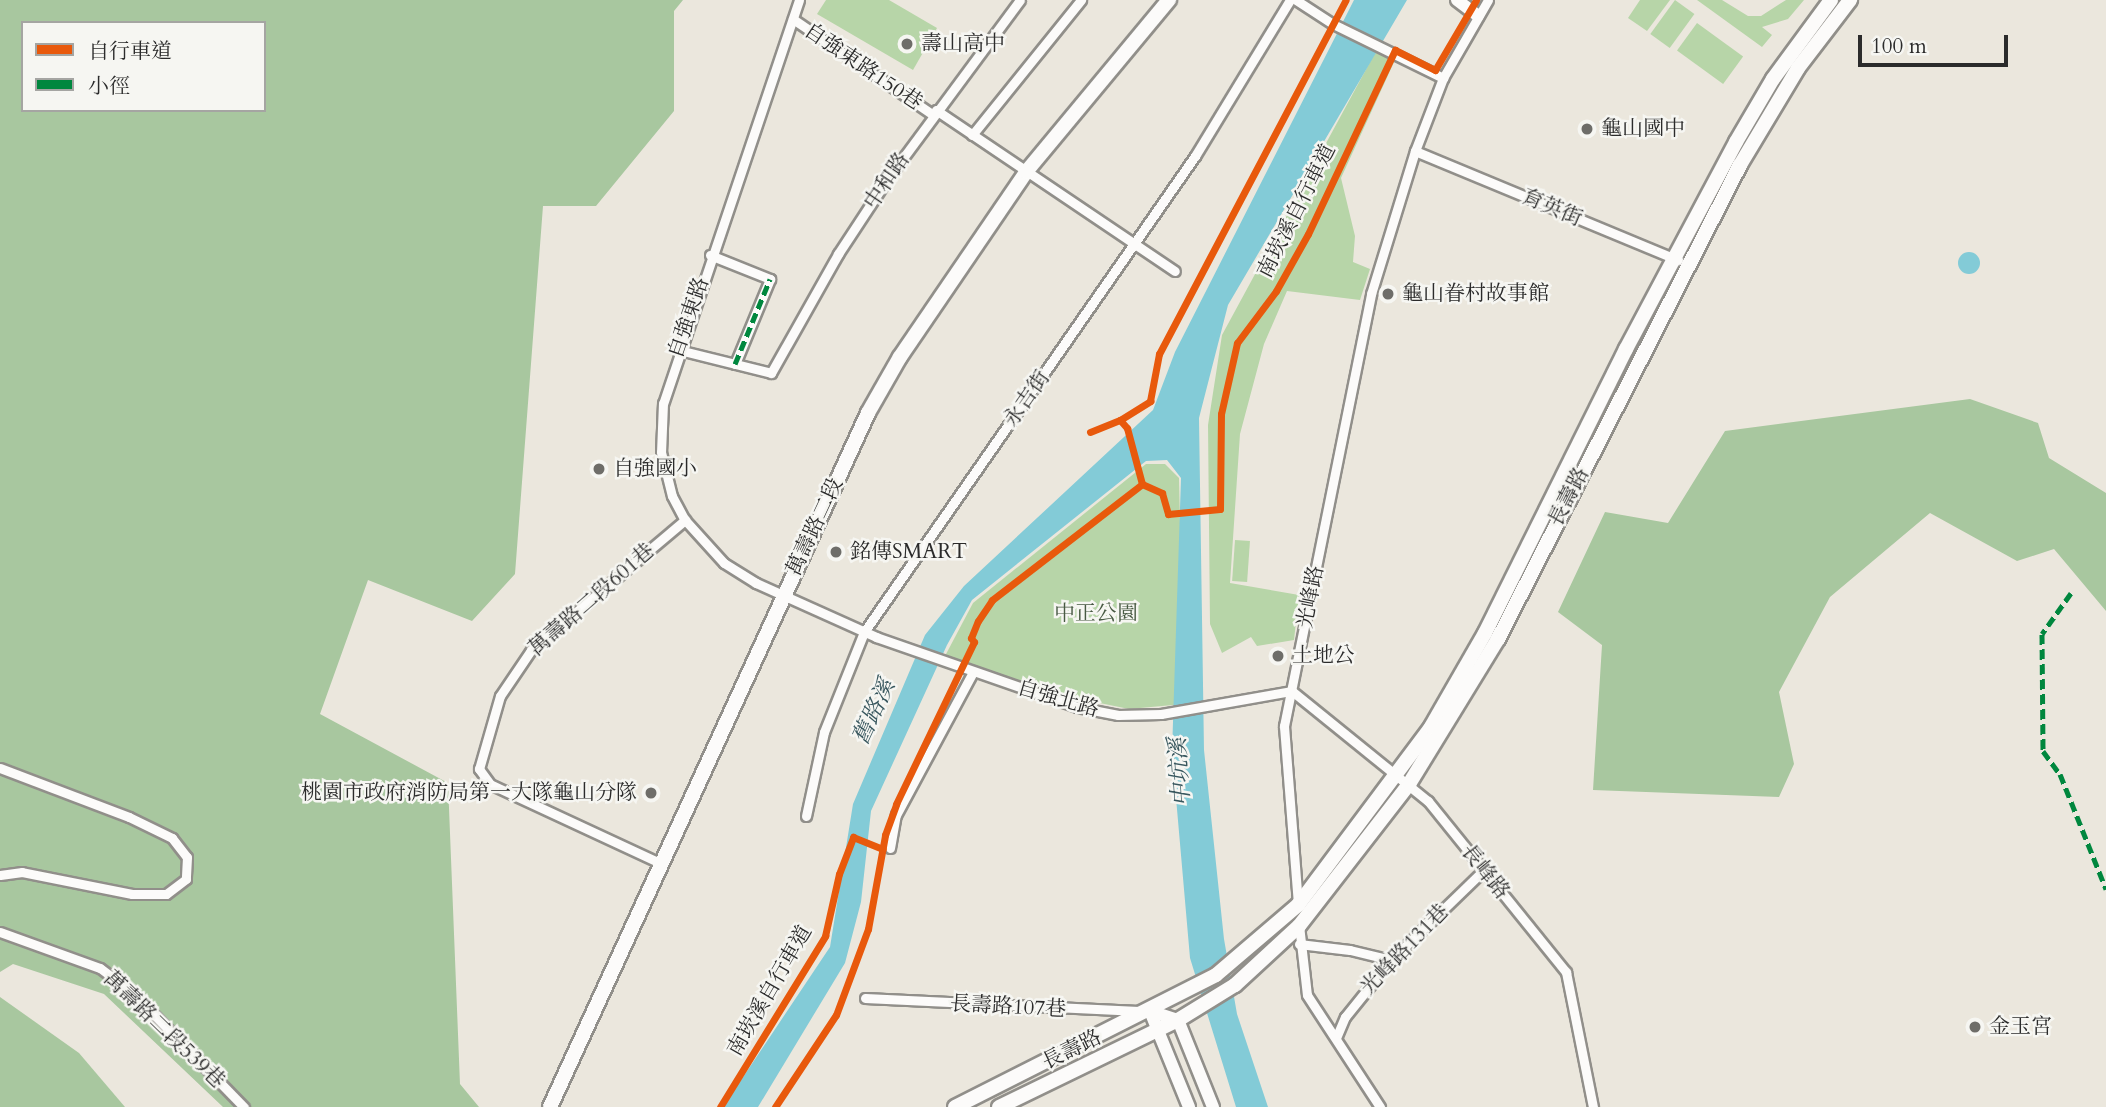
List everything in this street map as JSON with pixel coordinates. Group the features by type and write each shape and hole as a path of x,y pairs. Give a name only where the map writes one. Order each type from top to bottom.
{"main road":[{"name":"萬壽路二段","path":"550,1107 868,413 893,368 1026,173 1168,0"},
{"name":"長壽路","path":"955,1107 1187,991 1242,956 1298,905 1431,727 1507,604 1673,258 1773,79 1831,0"},
{"name":"長壽路","path":"999,1107 1178,1020 1253,970 1299,926 1409,784 1771,111 1850,0"},
{"path":"1459,1 1478,16"},
{"path":"1150,1011 1178,1020 1213,1107"},
{"path":"1150,1011 1189,1107"}],"street":[{"name":"自強東路","path":"784,595 724,563 685,520 672,496 661,452 663,402 710,255 799,0"},
{"name":"中和路","path":"734,364 771,373 838,254 935,113 1020,0"},
{"path":"972,135 1081,0"},
{"name":"永吉街","path":"806,816 824,732 864,632 1134,246 1290,0"},
{"path":"1296,0 1334,24 1443,78"},
{"name":"光峰路","path":"1380,1107 1307,995 1300,944 1284,726 1371,294 1415,151 1443,78 1489,0"},
{"name":"自強東路150巷","path":"793,19 1175,271"},
{"name":"育英街","path":"1415,151 1689,264"},
{"path":"679,350 734,364 770,279 710,255"},
{"name":"萬壽路二段601巷","path":"660,863 490,784 479,769 499,696 531,650 685,520"},
{"path":"784,595 864,632"},
{"name":"自強北路","path":"864,632 957,667 1107,713 1161,714 1219,706 1292,691"},
{"path":"890,849 895,815 973,672"},
{"name":"長峰路","path":"1292,691 1409,784 1484,870 1566,972 1593,1107"},
{"path":"0,768 172,838 187,857 186,879 166,894 132,894 22,872 0,875"},
{"name":"光峰路131巷","path":"1335,1038 1350,1009 1391,960 1484,870"},
{"name":"萬壽路二段539巷","path":"0,932 100,968 131,991 244,1107"},
{"path":"1300,944 1391,960"},
{"name":"長壽路107巷","path":"865,998 1102,1012 1150,1011"}],"green space":[{"path":"0,0 683,0 674,11 674,111 596,206 543,206 515,574 472,621 368,580 320,714 448,783 460,1084 479,1107 223,1107 104,994 13,964 0,972"},
{"path":"826,0 889,0 937,28 913,70 817,14"},
{"path":"1640,0 1670,0 1647,31 1628,18"},
{"path":"1675,0 1694,14 1670,48 1650,34"},
{"path":"1697,0 1722,0 1748,16 1761,16 1786,0 1804,0 1788,19 1762,27 1772,35 1762,47"},
{"path":"1697,23 1743,57 1723,84 1677,51"},
{"path":"1376,51 1395,60 1341,178 1355,236 1353,262 1370,269 1360,300 1287,291 1264,344 1240,434 1230,583 1299,595 1294,640 1257,646 1251,637 1222,653 1210,624 1208,425 1222,335"},
{"path":"1970,399 2038,423 2049,458 2106,493 2106,611 2054,549 2017,561 1930,513 1830,597 1779,692 1794,764 1779,797 1593,790 1602,645 1558,612 1605,512 1668,523 1725,431"},
{"name":"中正公園","path":"1146,464 1165,464 1179,478 1184,704 1129,709 1051,693 945,656 973,603"},
{"path":"1235,540 1250,541 1247,582 1232,581"},
{"path":"0,997 79,1053 125,1107 0,1107"}],"water":[{"name":"中坑溪","path":"1354,0 1407,0 1228,305 1199,418 1204,750 1224,939 1237,1014 1268,1107 1236,1107 1190,958 1172,752 1181,478 1167,460 1146,461 972,600 947,645 871,811 861,902 845,963 758,1107 723,1107 830,947 853,804 925,635 964,586 1153,410 1175,352"},
{"path":"1969,252 1977,255 1980,263 1977,271 1969,274 1961,271 1958,263 1961,255"}],"marked path":[{"path":"735,364 770,279"},
{"path":"2071,593 2042,634 2043,751 2060,774 2106,889"}],"cycle path":[{"path":"1120,420 1150,401 1159,354 1346,0"},
{"name":"南崁溪自行車道","path":"1142,484 1162,493 1168,514 1220,509 1221,414 1237,343 1276,291 1308,234 1395,50 1435,70 1476,0"},
{"path":"1090,432 1120,420 1127,428 1142,484"},
{"path":"775,1107 836,1015 868,929 885,835 896,804 974,642 971,638 978,621 992,600 1142,484"},
{"name":"南崁溪自行車道","path":"720,1107 825,936 839,874 853,837 883,849"}],"place":[{"name":"壽山高中","path":"907,44"},
{"name":"龜山國中","path":"1587,129"},
{"name":"龜山眷村故事館","path":"1388,294"},
{"name":"自強國小","path":"599,469"},
{"name":"銘傳SMART","path":"836,552"},
{"name":"土地公","path":"1278,656"},
{"name":"桃園市政府消防局第一大隊龜山分隊","path":"651,793"},
{"name":"金玉宮","path":"1975,1027"}],"water label":[{"name":"舊路溪","path":"874,712"}]}
